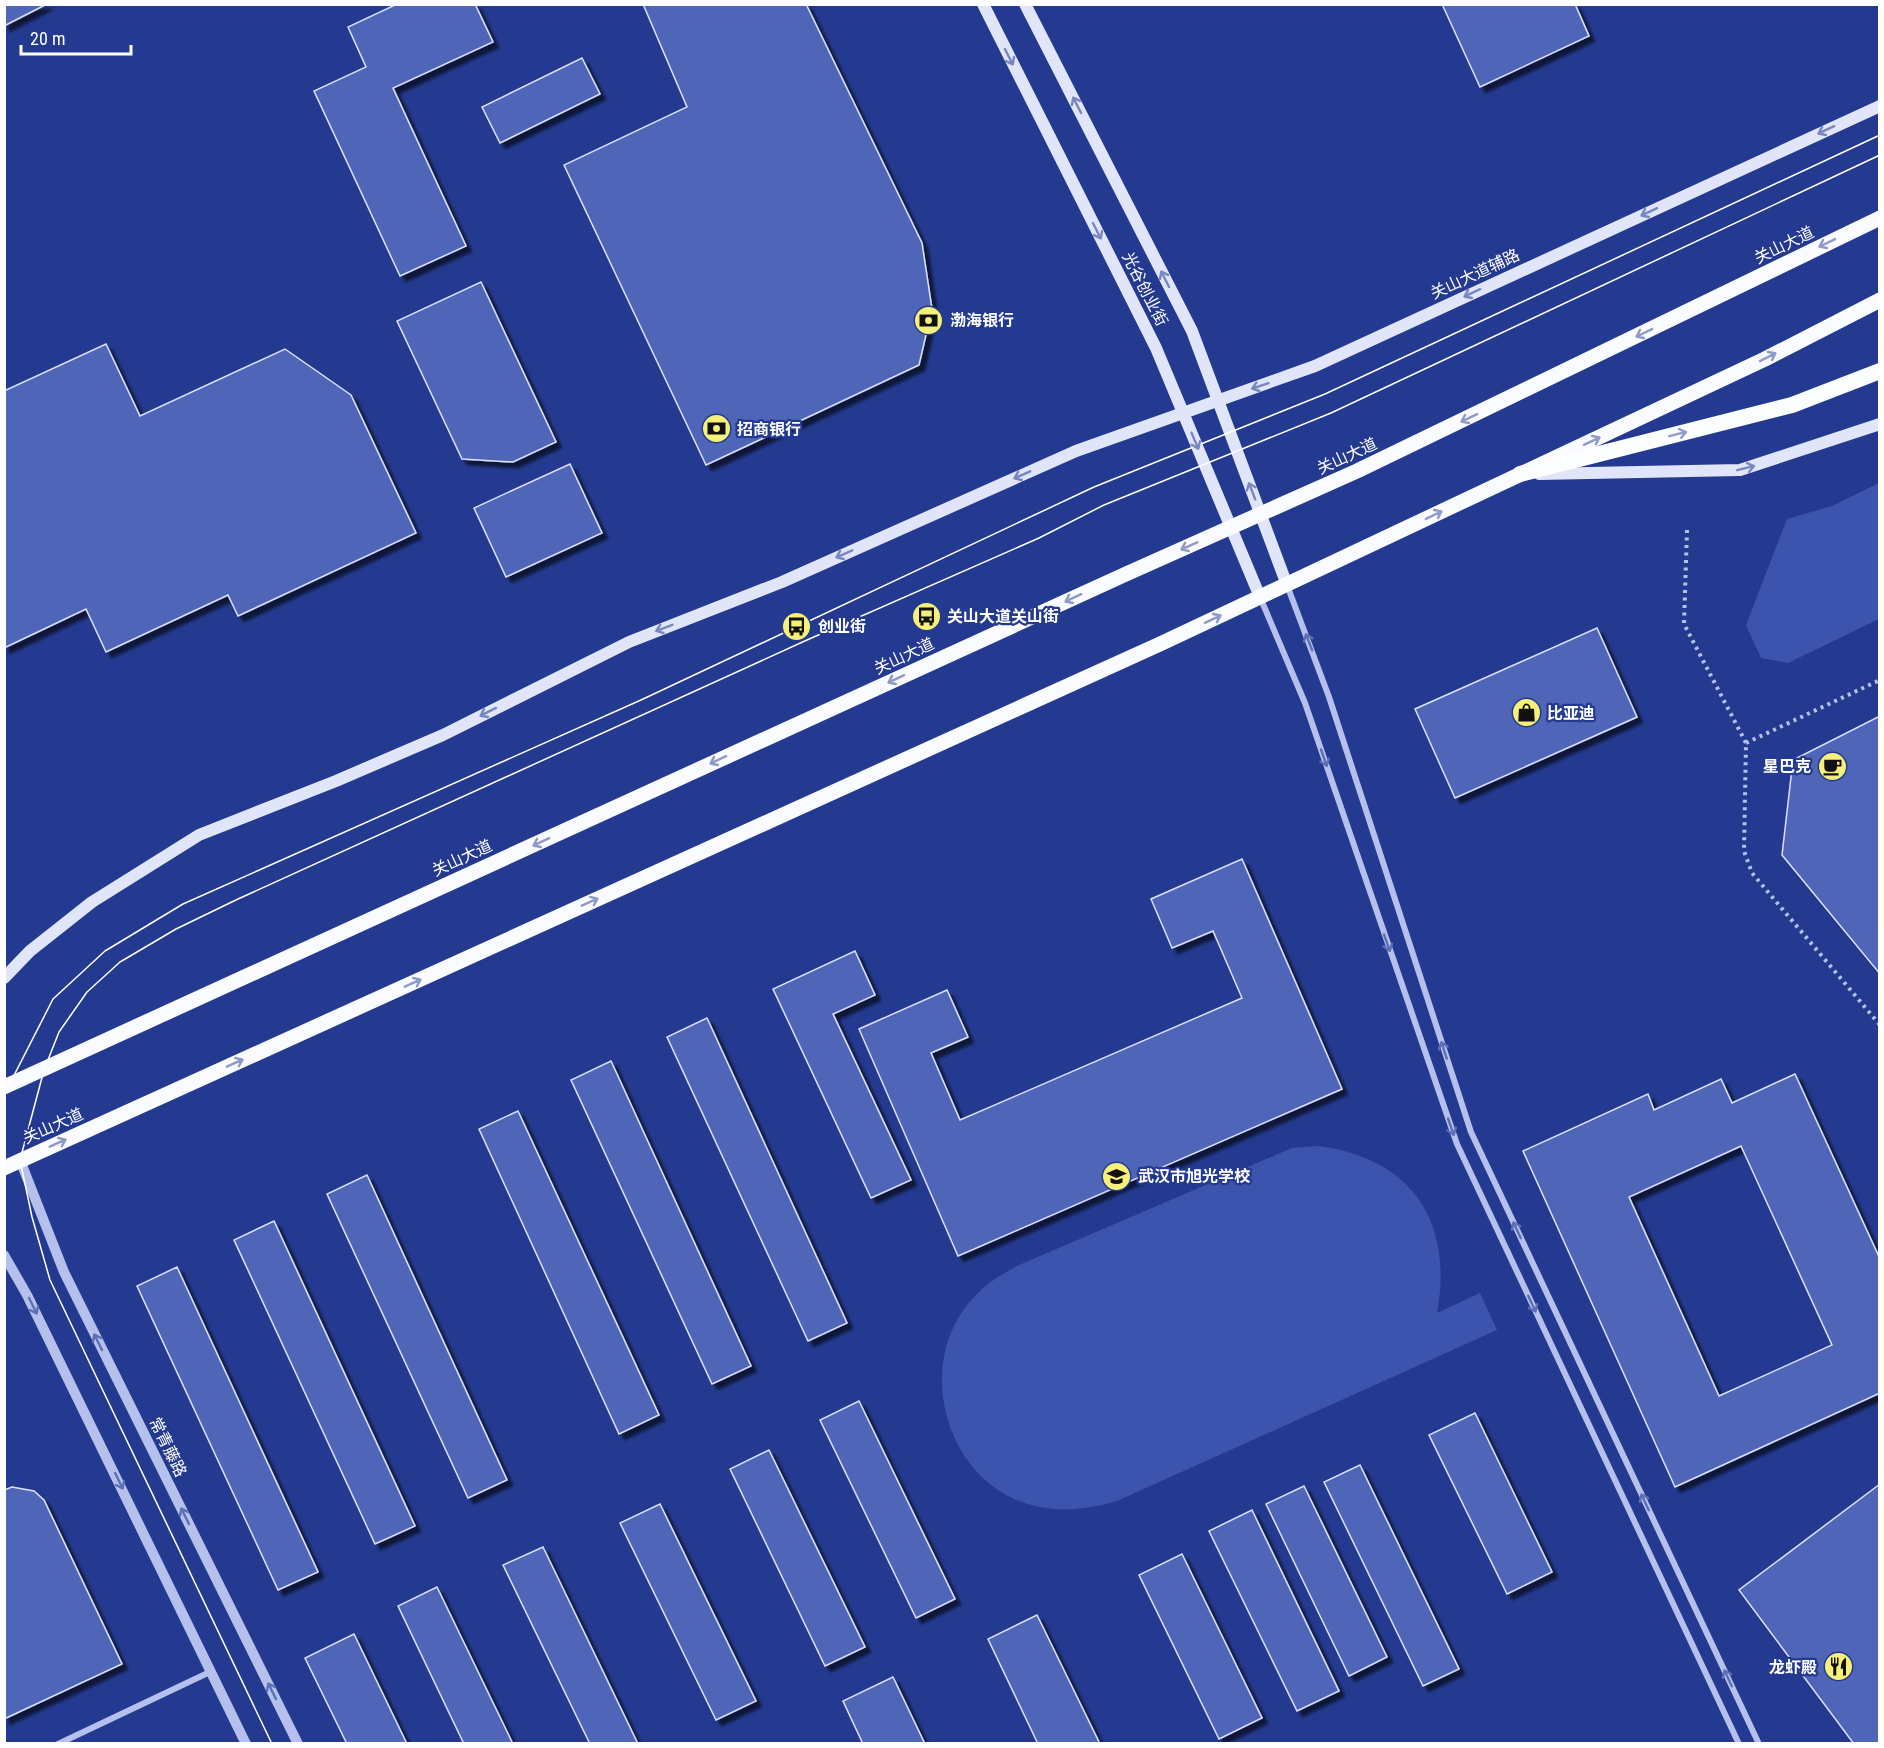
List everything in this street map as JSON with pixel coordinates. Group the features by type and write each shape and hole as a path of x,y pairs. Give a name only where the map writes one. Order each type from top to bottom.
{"highway":[{"path":"1520,474 1792,405 1880,371"}],"main road":[{"name":"光谷创业街","path":"983,4 1156,348 1260,597"},
{"name":"光谷创业街","path":"1025,4 1192,331 1287,585"},
{"name":"关山大道辅路","path":"4,978 30,951 92,902 199,835 336,781 443,735 629,642 782,582 1076,451 1315,366 1880,106"},
{"name":"关山大道","path":"4,1087 1230,527 1358,471 1880,218"},
{"name":"关山大道","path":"4,1168 1287,585 1765,359 1880,300"},
{"path":"1520,474 1740,470 1880,424"}],"street":[{"path":"1287,585 1329,697 1471,1132 1759,1743"},
{"path":"1260,597 1305,703 1457,1144 1739,1743"},
{"name":"常青藤路","path":"20,1161 64,1272 298,1743"},
{"path":"4,1256 27,1295 213,1671 246,1743"},
{"path":"58,1743 213,1671"}],"path":[{"path":"1687,530 1684,624 1746,743 1744,850 1752,873 1880,1025"},
{"path":"1746,743 1880,680"}],"shaded area":[{"path":"1879,483 1879,619 1788,663 1761,658 1746,625 1787,519 1832,506"},
{"path":"1318,1146 1351,1153 1379,1164 1401,1180 1419,1200 1432,1223 1439,1250 1441,1280 1437,1313 1480,1293 1497,1330 1117,1501 1078,1509 1052,1509 1014,1499 988,1483 968,1460 953,1434 944,1405 942,1375 947,1345 959,1317 978,1293 1019,1265 1292,1148"}],"building":[{"path":"4,4 47,4 4,26"},
{"path":"397,4 475,4 493,42 393,88 466,246 400,276 314,91 366,67 348,27"},
{"path":"643,4 806,4 922,243 932,309 919,365 706,465 564,165 687,107"},
{"path":"1442,4 1575,4 1589,36 1480,87"},
{"path":"582,58 600,94 500,143 482,107"},
{"path":"481,282 556,442 513,462 462,459 397,321"},
{"path":"106,344 140,416 285,349 351,395 416,533 238,616 228,595 106,652 86,609 4,648 4,391"},
{"path":"570,464 602,533 506,577 474,508"},
{"name":"比亚迪","path":"1597,628 1637,717 1455,798 1415,709"},
{"path":"1880,716 1880,974 1782,855 1793,760"},
{"path":"1242,859 1342,1089 958,1256 859,1029 947,990 968,1037 931,1053 960,1120 1242,998 1213,931 1172,948 1151,899"},
{"path":"855,951 875,995 833,1014 911,1180 871,1198 773,989"},
{"path":"707,1018 847,1323 808,1341 667,1037"},
{"path":"611,1061 751,1366 712,1384 571,1080"},
{"path":"1795,1074 1880,1259 1880,1393 1675,1487 1523,1151 1648,1094 1654,1110 1721,1079 1732,1103","holes":["1741,1146 1832,1345 1719,1396 1629,1197"]},
{"path":"518,1111 659,1415 619,1434 479,1129"},
{"path":"367,1175 507,1480 468,1498 327,1194"},
{"path":"274,1221 415,1526 375,1544 234,1240"},
{"path":"177,1267 318,1572 278,1590 137,1286"},
{"path":"859,1401 955,1599 916,1618 820,1420"},
{"path":"1475,1413 1552,1572 1507,1594 1429,1435"},
{"path":"769,1450 865,1647 825,1666 730,1469"},
{"path":"1360,1465 1459,1669 1423,1686 1324,1482"},
{"name":"龙虾殿","path":"1880,1484 1880,1743 1854,1744 1739,1590"},
{"path":"1304,1486 1387,1657 1349,1676 1266,1504"},
{"path":"12,1487 34,1491 44,1500 122,1664 4,1719 4,1490"},
{"path":"660,1504 756,1701 716,1720 620,1523"},
{"path":"1252,1510 1339,1691 1297,1711 1209,1531"},
{"path":"543,1547 638,1744 590,1744 503,1565"},
{"path":"1182,1554 1262,1718 1219,1739 1139,1575"},
{"path":"437,1587 513,1744 464,1744 398,1606"},
{"path":"1037,1615 1100,1744 1038,1744 988,1639"},
{"path":"354,1634 407,1744 347,1744 305,1658"},
{"path":"893,1677 925,1744 863,1744 843,1701"}],"tram line":[{"path":"4,1095 53,999 105,951 183,904 641,700 1094,487 1325,394 1880,135"},
{"path":"272,1744 50,1280 32,1217 20,1160 44,1070 59,1032 87,992 120,962 176,929 238,899 807,640 1039,538 1104,505 1331,413 1880,155"}],"place":[{"name":"渤海银行","path":"929,320"},
{"name":"招商银行","path":"716,429"},
{"name":"关山大道关山街","path":"926,616"},
{"name":"创业街","path":"797,626"},
{"name":"比亚迪","path":"1526,713"},
{"name":"星巴克","path":"1832,766"},
{"name":"武汉市旭光学校","path":"1117,1176"},
{"name":"龙虾殿","path":"1838,1667"}]}
